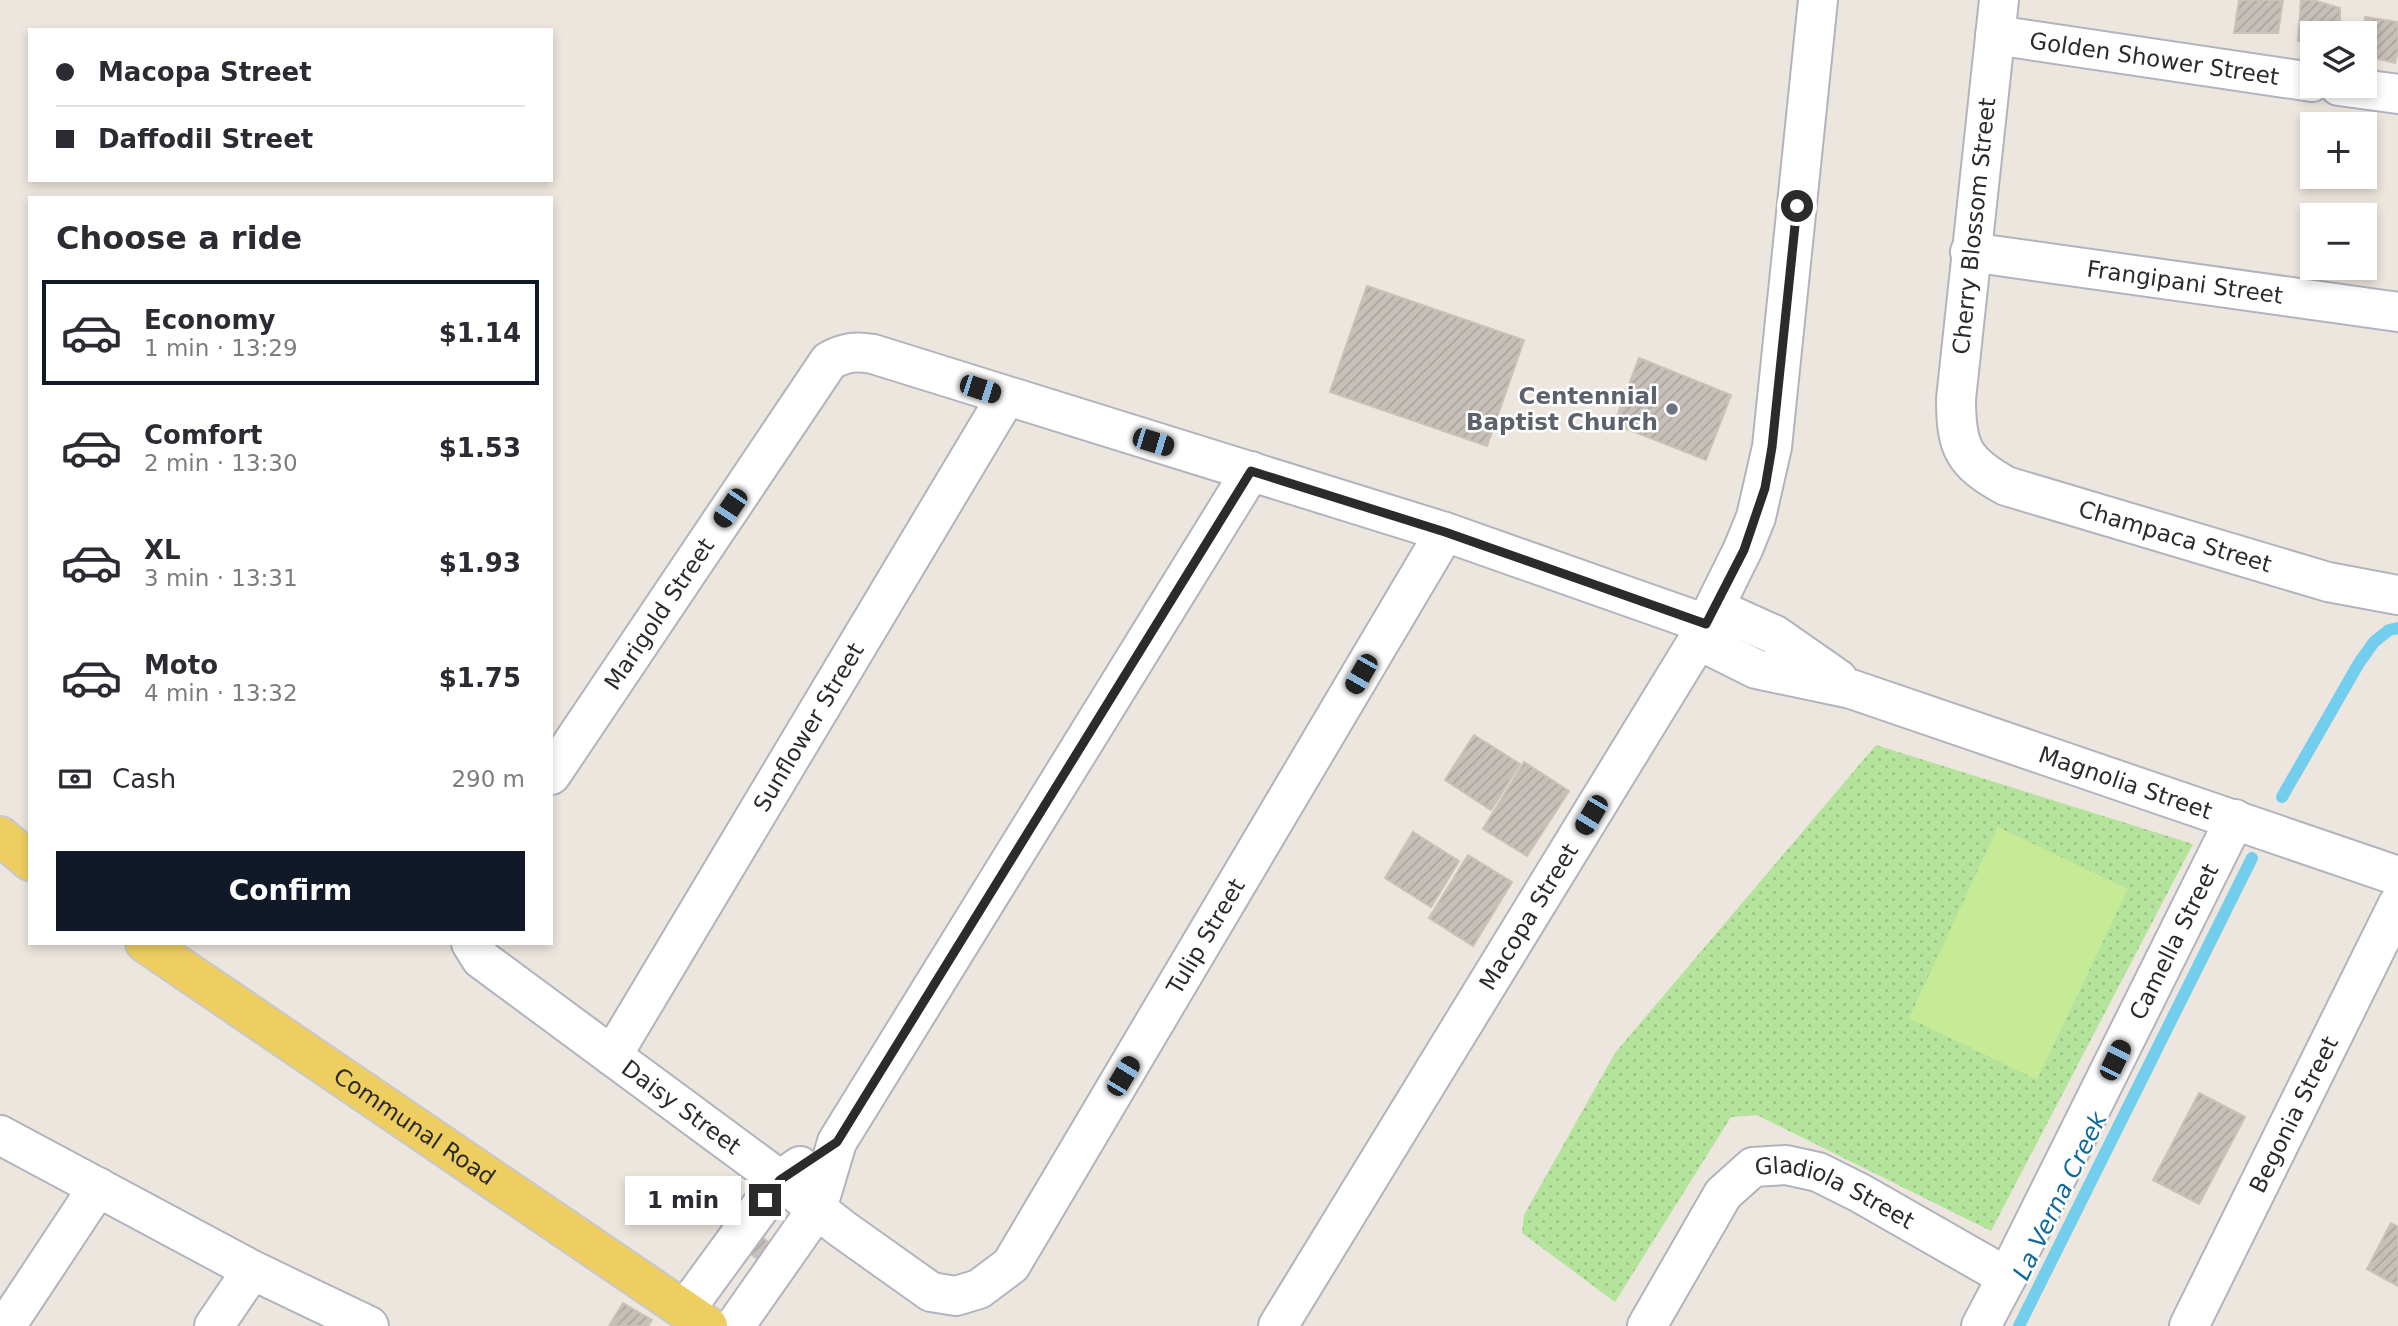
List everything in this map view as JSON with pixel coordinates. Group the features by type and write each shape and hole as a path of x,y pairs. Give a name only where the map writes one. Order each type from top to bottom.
{"main road":[{"path":"0,836 28,859"},
{"name":"Communal Road","path":"148,945 696,1318"}],"street":[{"name":"Macopa Street","path":"1278,1326 1706,624 1756,517 1772,447 1818,0"},
{"name":"Golden Shower Street","path":"1997,17 2300,80"},
{"name":"Cherry Blossom Street","path":"1964,452 1956,426 1956,399 1997,17"},
{"path":"2377,91 2398,94"},
{"name":"Frangipani Street","path":"1970,252 2398,312"},
{"name":"Magnolia Street","path":"842,354 873,354 1251,471 1445,532 1706,624 1775,635 1851,689 2398,877"},
{"name":"Marigold Street","path":"553,772 829,361 842,354"},
{"name":"Sunflower Street","path":"612,1056 1006,397"},
{"name":"Champaca Street","path":"1964,452 1982,472 2006,486 2328,582 2398,595"},
{"path":"735,1326 817,1209 837,1142 1251,471"},
{"name":"Tulip Street","path":"931,1292 956,1296 979,1289 1011,1265 1445,532"},
{"name":"Camella Street","path":"1981,1326 2235,820"},
{"name":"Begonia Street","path":"2189,1326 2398,904"},
{"name":"Daisy Street","path":"472,945 481,959 931,1292"},
{"path":"0,1135 252,1270 369,1326"},
{"path":"696,1318 780,1180 837,1142"},
{"name":"Gladiola Street","path":"1647,1326 1723,1195 1753,1167 1786,1166 1818,1172 2007,1277"},
{"path":"6,1326 98,1188"},
{"path":"214,1326 252,1270"}],"green space":[{"path":"1876,745 2193,844 1991,1231 1757,1115 1731,1117 1615,1302 1522,1233 1524,1215 1615,1053"},
{"path":"1998,827 2128,889 2037,1080 1909,1018"}],"building":[{"path":"2239,0 2283,0 2278,33 2234,33"},
{"path":"2301,0 2313,0 2340,8 2340,21 2300,21 2298,41"},
{"path":"2365,17 2398,22 2398,51 2395,63 2377,58 2377,21 2365,21"},
{"path":"1367,286 1524,340 1487,446 1330,392"},
{"name":"Centennial Baptist Church","path":"1639,358 1731,395 1706,460 1614,424"},
{"path":"1474,735 1520,764 1491,810 1445,780"},
{"path":"1524,762 1569,791 1527,856 1483,829"},
{"path":"1413,832 1459,861 1431,907 1385,878"},
{"path":"1468,855 1512,882 1473,946 1429,918"},
{"path":"2199,1093 2245,1117 2199,1204 2153,1180"},
{"path":"2391,1223 2398,1227 2398,1286 2367,1269"},
{"path":"759,1235 775,1247 763,1263 747,1251"},
{"path":"623,1303 652,1320 648,1326 609,1326"}],"waterway":[{"name":"La Verna Creek","path":"2282,797 2359,663 2374,642 2389,630 2398,628"},
{"name":"La Verna Creek","path":"2019,1326 2252,858"}],"place":[{"name":"Centennial Baptist Church","path":"1672,409"}],"route":[{"path":"765,1200 780,1180 837,1142 1251,471 1445,532 1706,624 1744,550 1765,488 1772,447 1797,206"}]}
